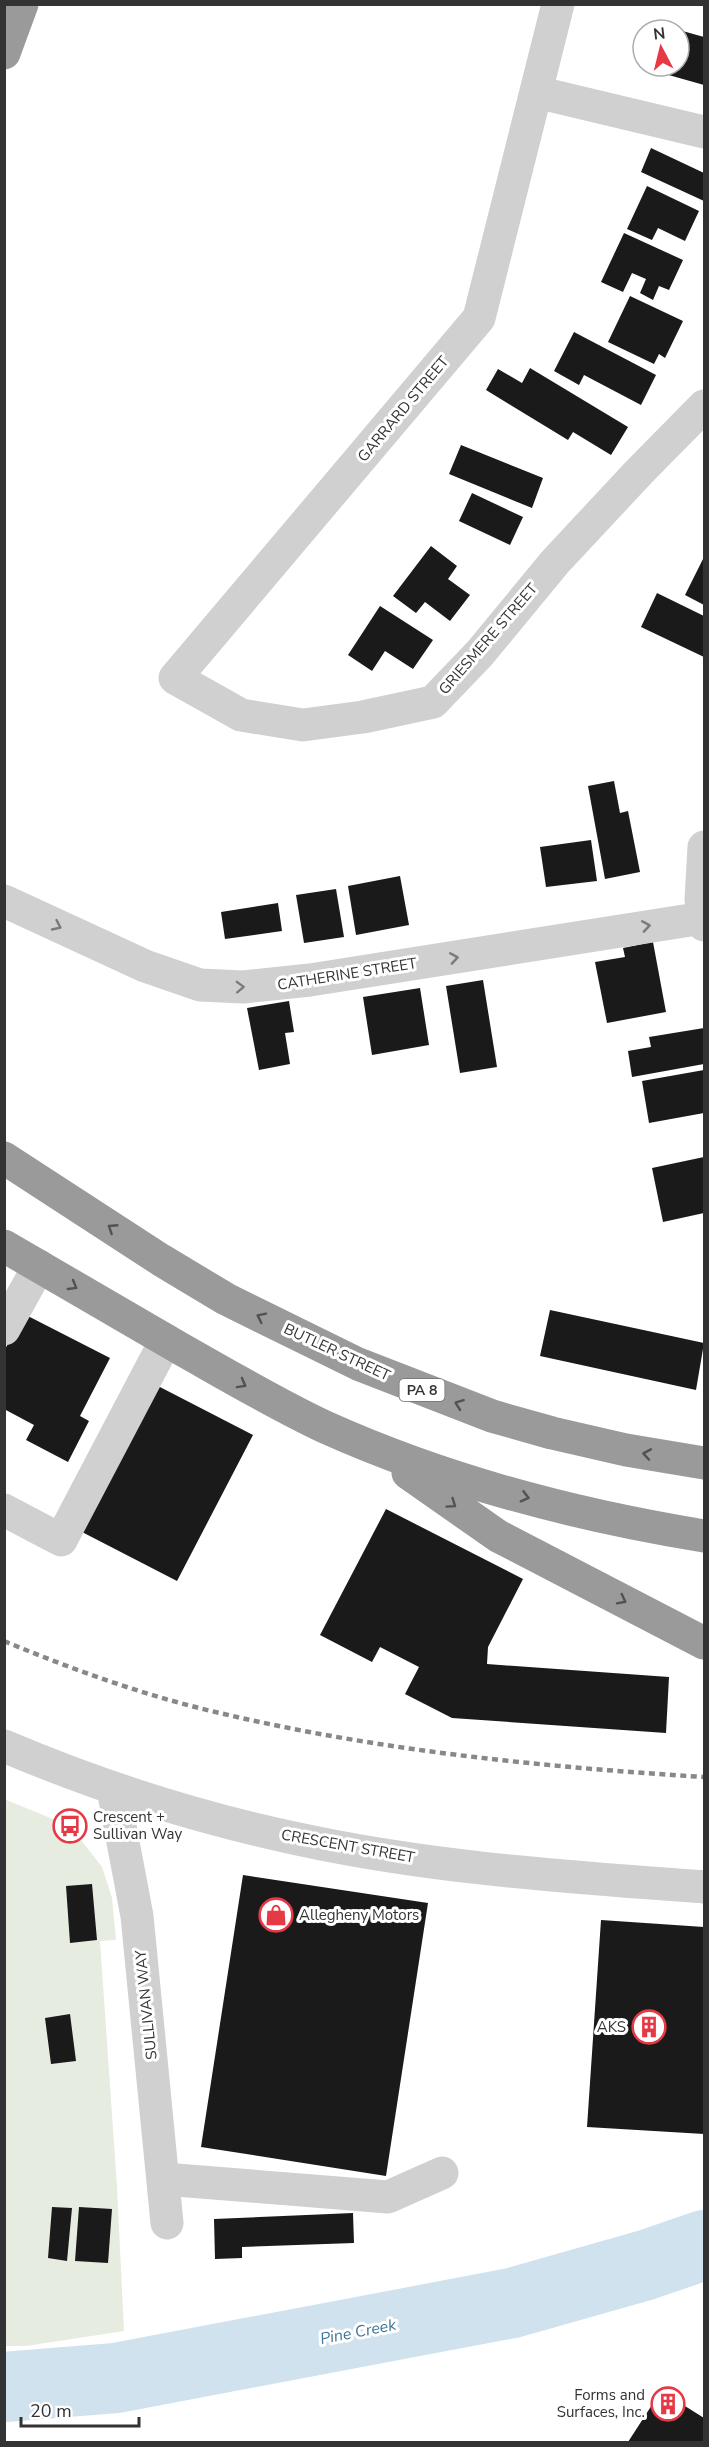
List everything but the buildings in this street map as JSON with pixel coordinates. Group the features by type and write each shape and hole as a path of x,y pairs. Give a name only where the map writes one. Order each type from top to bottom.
{"highway":[{"path":"4,53 22,4"},
{"name":"BUTLER STREET","path":"4,1158 161,1260 226,1299 358,1364 492,1416 626,1450 705,1463"},
{"path":"4,1246 244,1386 370,1446 431,1470 499,1491 571,1509 705,1536"},
{"path":"370,1446 498,1536 705,1643"}],"street":[{"name":"GARRARD STREET","path":"175,678 479,318 558,4"},
{"path":"536,92 705,132"},
{"name":"GRIESMERE STREET","path":"175,678 241,715 303,726 363,717 433,702 480,653 555,562 639,472 705,406"},
{"path":"704,922 701,899 705,847"},
{"name":"CATHERINE STREET","path":"4,901 145,966 183,980 220,988 271,985 704,922"},
{"path":"4,1329 39,1266"},
{"path":"4,1510 61,1540 166,1340"},
{"name":"CRESCENT STREET","path":"4,1746 113,1789 255,1829 362,1851 553,1875 705,1887"},
{"name":"SULLIVAN WAY","path":"113,1789 137,1917 167,2223"},
{"path":"164,2179 388,2197 442,2173"}],"shaded area":[{"path":"4,1799 70,1826 102,1867 112,1898 116,1940 100,1941 117,2187 124,2331 26,2346 4,2346"}],"waterway":[{"name":"Pine Creek","path":"4,2387 116,2378 512,2303 646,2265 704,2245"}],"railway":[{"path":"4,1641 85,1673 140,1691 196,1707 283,1727 463,1756 704,1777"}],"place":[{"name":"Crescent + Sullivan Way","path":"70,1826"},
{"name":"Allegheny Motors","path":"276,1915"},
{"name":"AKS","path":"649,2027"},
{"name":"Forms and Surfaces, Inc.","path":"668,2404"}]}
